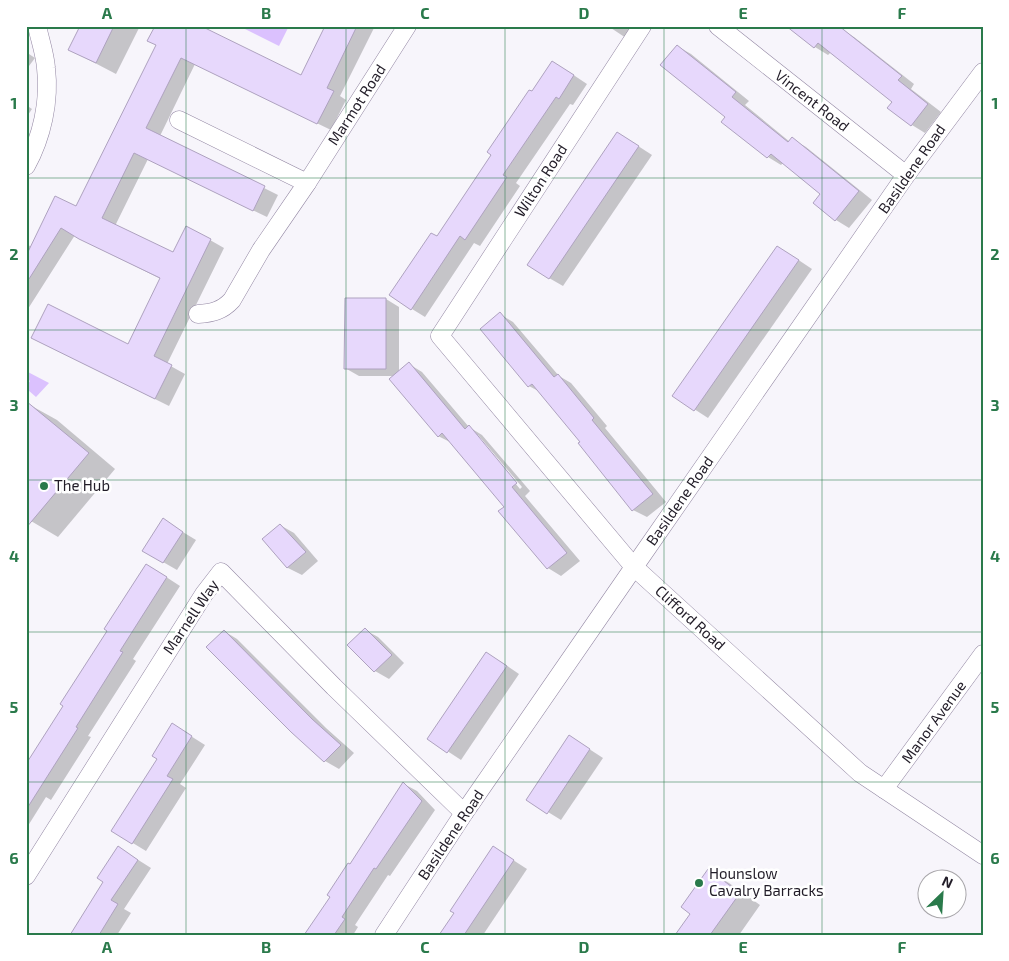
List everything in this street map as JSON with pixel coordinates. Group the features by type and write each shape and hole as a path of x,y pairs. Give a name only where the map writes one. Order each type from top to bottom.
{"street":[{"path":"26,166 34,152 46,111 46,68 37,26"},
{"name":"Marmot Road","path":"198,314 218,311 226,307 232,300 261,250 307,183 407,26"},
{"name":"Wilton Road","path":"440,336 642,26"},
{"name":"Vincent Road","path":"718,26 906,175"},
{"name":"Basildene Road","path":"384,935 464,814 848,262 906,175 983,72"},
{"path":"179,120 307,183"},
{"name":"Clifford Road","path":"440,336 634,567 860,773 983,855"},
{"name":"Marnell Way","path":"26,876 204,594 221,572 334,687 464,814"},
{"name":"Manor Avenue","path":"884,789 983,654"}],"shaded area":[{"path":"239,26 289,26 279,46"},
{"path":"26,371 49,383 36,397 28,390 27,385 30,381 26,378"}],"building":[{"path":"80,26 114,26 96,63 68,50"},
{"path":"155,26 201,26 301,75 325,26 357,26 327,88 334,91 317,124 181,58 146,128 265,186 253,211 134,153 102,218 173,252 186,226 211,239 154,356 172,365 155,399 31,338 48,304 128,344 160,278 79,239 61,228 29,279 26,278 26,256 55,196 76,206 156,45 147,41"},
{"path":"786,26 839,26 902,76 898,80 928,104 911,126 887,108 892,102 818,43 814,48"},
{"path":"677,45 736,92 732,97 788,142 792,137 859,191 835,221 813,203 820,194 771,154 767,158 721,122 725,117 660,65"},
{"path":"552,61 574,75 559,99 556,97 503,175 507,177 465,240 460,236 411,310 389,295 431,233 437,236 491,155 487,152 529,90 532,91"},
{"path":"617,132 639,146 549,279 527,265"},
{"path":"777,246 799,260 694,411 672,396"},
{"path":"345,298 386,298 386,369 344,369"},
{"path":"500,312 554,377 558,374 594,418 592,420 653,494 632,511 578,443 580,442 532,384 528,387 480,329"},
{"path":"409,362 465,429 469,425 517,483 512,487 567,553 547,569 498,511 504,507 442,433 438,437 389,379"},
{"name":"The Hub","path":"26,401 89,453 26,528"},
{"path":"163,518 183,532 163,563 142,551"},
{"path":"280,524 306,552 287,568 262,539"},
{"path":"146,564 167,577 120,651 123,652 76,727 78,728 26,810 26,764 63,706 60,704 107,631 104,629"},
{"path":"365,628 392,655 374,672 347,645"},
{"path":"224,630 312,719 341,745 324,762 291,732 206,647"},
{"path":"486,652 507,666 447,753 427,739"},
{"path":"172,723 192,736 167,776 173,779 132,844 111,831 157,759 152,756"},
{"path":"569,735 590,749 547,814 526,800"},
{"path":"403,782 422,801 376,869 374,868 342,917 345,919 334,935 304,935 330,897 327,895 348,863 350,864"},
{"path":"118,846 138,860 111,900 118,904 99,935 70,935 103,882 97,878"},
{"path":"493,846 514,860 464,935 439,935 454,913 450,911"},
{"path":"708,869 740,893 710,935 675,935 690,914 681,907"}],"place":[{"name":"The Hub","path":"44,486"},
{"name":"Hounslow Cavalry Barracks","path":"699,883"}]}
